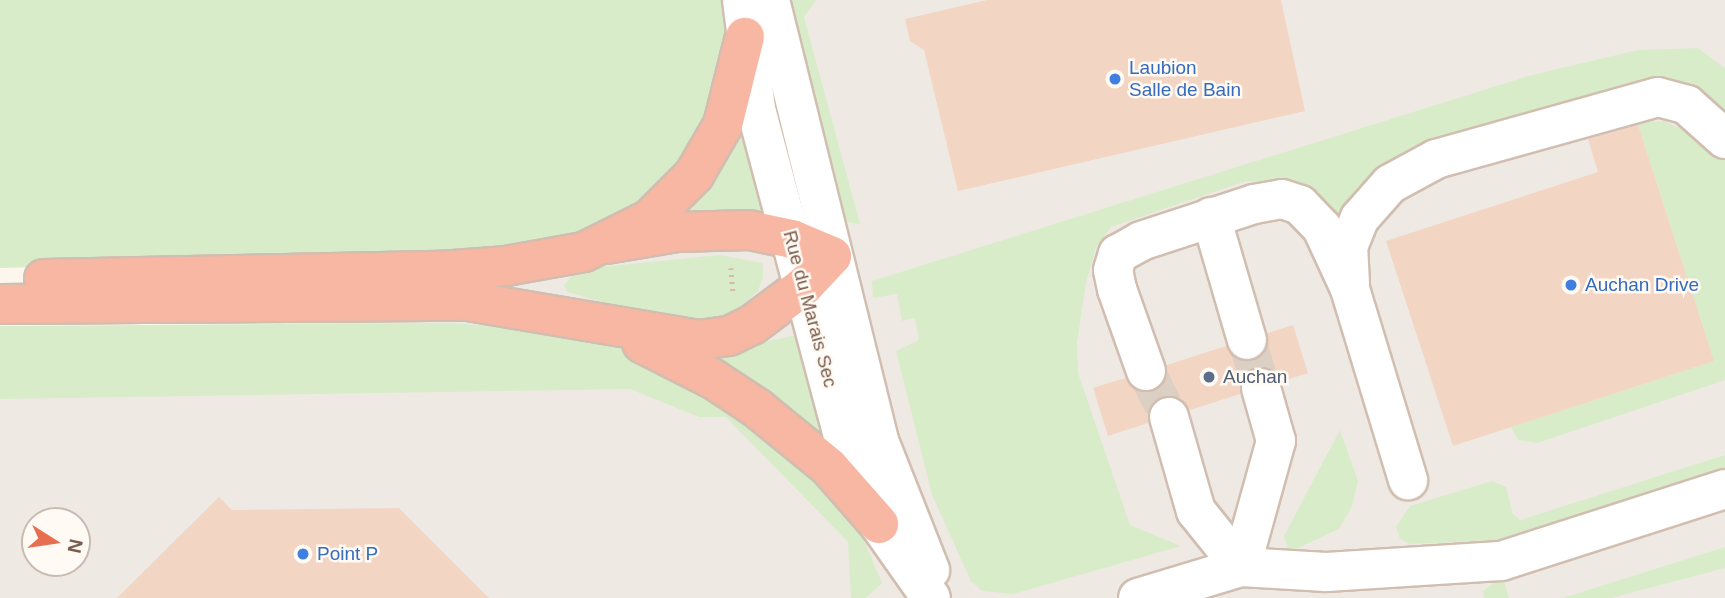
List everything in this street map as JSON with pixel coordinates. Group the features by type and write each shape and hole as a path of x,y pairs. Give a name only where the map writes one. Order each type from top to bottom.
{"highway":[{"path":"606,244 650,219 704,161 731,103 744,18"},
{"path":"0,280 440,271 533,262 606,244 711,229 792,240 832,257 804,286 752,325 721,337 678,339 608,328 519,307 468,301 0,304"},
{"path":"608,328 713,379 757,408 829,467 880,524"}],"street":[{"name":"Rue du Marais Sec","path":"770,0 879,441 941,598"},
{"name":"Rue du Marais Sec","path":"744,18 756,109 852,470 880,524 931,598"},
{"path":"1350,289 1348,247 1360,218 1391,184 1436,159 1658,97 1687,105 1725,139"},
{"path":"1146,371 1117,289 1114,270 1118,254 1141,241 1211,217 1282,199 1300,205 1322,228 1350,289 1408,480"},
{"path":"1211,217 1247,340"},
{"path":"1241,567 1276,441 1261,388"},
{"path":"1169,417 1196,511 1241,567"},
{"path":"1138,598 1241,567 1325,572 1501,561 1725,489"}],"shaded area":[{"path":"749,0 1725,0 1725,598 0,598 0,383 93,384 532,238"}],"green space":[{"path":"0,0 731,0 730,41 708,112 679,164 640,205 594,231 479,256 0,268"},
{"path":"786,0 816,0 804,17 860,224 835,220"},
{"path":"1698,48 1725,68 1725,114 1632,84 1420,143 1366,179 1339,219 1279,182 1246,181 1111,227 1096,247 1086,283 1077,343 1078,373 1130,525 1181,546 1013,594 982,591 971,581 932,495 896,351 919,340 915,318 902,321 897,294 873,298 872,281 1528,76 1638,50"},
{"path":"1664,121 1702,138 1725,158 1725,380 1537,443 1518,440 1511,427 1714,361 1637,122"},
{"path":"745,133 767,218 697,216 691,211 694,204"},
{"path":"719,255 763,263 763,277 758,291 736,311 702,323 672,322 567,292 564,285 575,272 591,268"},
{"path":"450,323 548,330 610,341 697,383 804,463 864,540 882,583 866,598 851,598 848,542 726,417 699,417 630,389 0,399 0,326"},
{"path":"801,334 832,443 712,359 718,352"},
{"path":"1340,430 1358,481 1352,506 1339,529 1289,552 1284,536"},
{"path":"1725,455 1725,471 1504,540 1410,544 1400,539 1396,527 1410,506 1492,481 1506,487 1513,514 1520,520"},
{"path":"1725,547 1725,568 1611,598 1563,598"},
{"path":"1502,576 1509,598 1484,598 1483,591"}],"building":[{"name":"Laubion Salle de Bain","path":"987,0 1281,0 1305,111 958,191 924,50 910,41 905,19"},
{"path":"1638,125 1714,361 1453,446 1386,241 1598,172 1588,139"},
{"path":"1293,325 1308,373 1282,381 1267,367 1254,367 1240,382 1240,394 1190,410 1175,396 1162,396 1148,411 1148,423 1108,436 1093,388 1125,378 1132,388 1153,392 1163,385 1167,365 1226,346 1241,361 1254,361 1268,346 1268,333"},
{"name":"Point P","path":"219,497 232,510 399,508 489,598 117,598"}],"tunnel":[{"path":"1247,340 1261,388"},
{"path":"1146,371 1169,417"}],"place":[{"name":"Laubion Salle de Bain","path":"1115,79"},
{"name":"Auchan Drive","path":"1571,285"},
{"name":"Auchan","path":"1209,377"},
{"name":"Point P","path":"303,554"}]}
